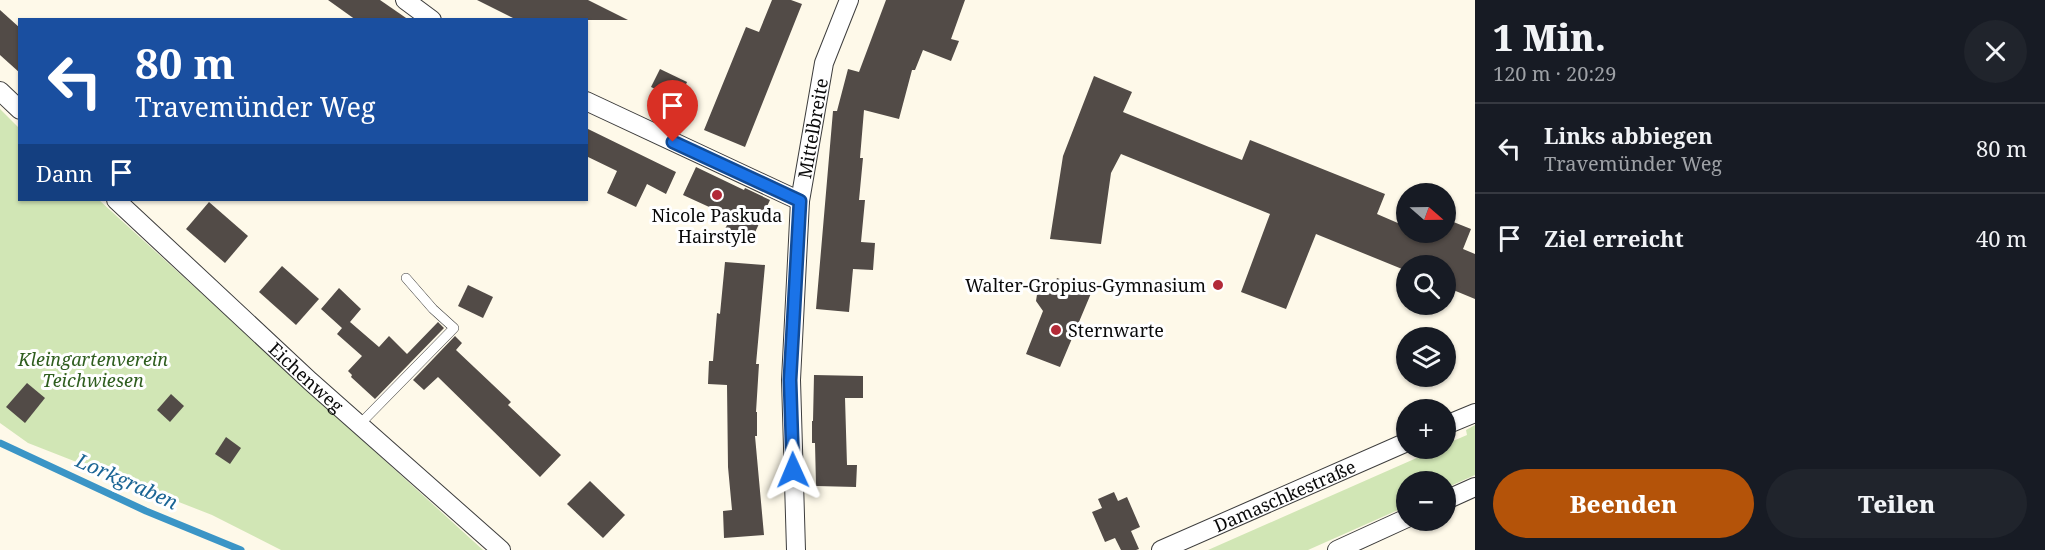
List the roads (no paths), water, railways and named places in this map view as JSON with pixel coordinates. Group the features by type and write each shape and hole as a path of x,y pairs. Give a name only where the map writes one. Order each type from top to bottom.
{"street":[{"path":"405,0 429,18"},
{"name":"Mittelbreite","path":"795,550 790,380 800,201 824,63 849,0"},
{"path":"0,92 18,108"},
{"path":"588,102 800,201"},
{"name":"Eichenweg","path":"117,201 359,425 501,550"},
{"path":"1456,421 1475,413"},
{"name":"Damaschkestraße","path":"1161,550 1396,447"},
{"path":"1456,496 1475,487"},
{"path":"1341,549 1396,523"}],"lane":[{"path":"359,425 454,328 433,309 406,278"}],"waterway":[{"name":"Lorkgraben","path":"0,443 146,511 241,550"}],"place":[{"name":"Nicole Paskuda Hairstyle","path":"717,195"},
{"name":"Walter-Gropius-Gymnasium","path":"1218,285"},
{"name":"Sternwarte","path":"1056,330"}],"park label":[{"name":"Kleingartenverein Teichwiesen","path":"93,370"}]}
